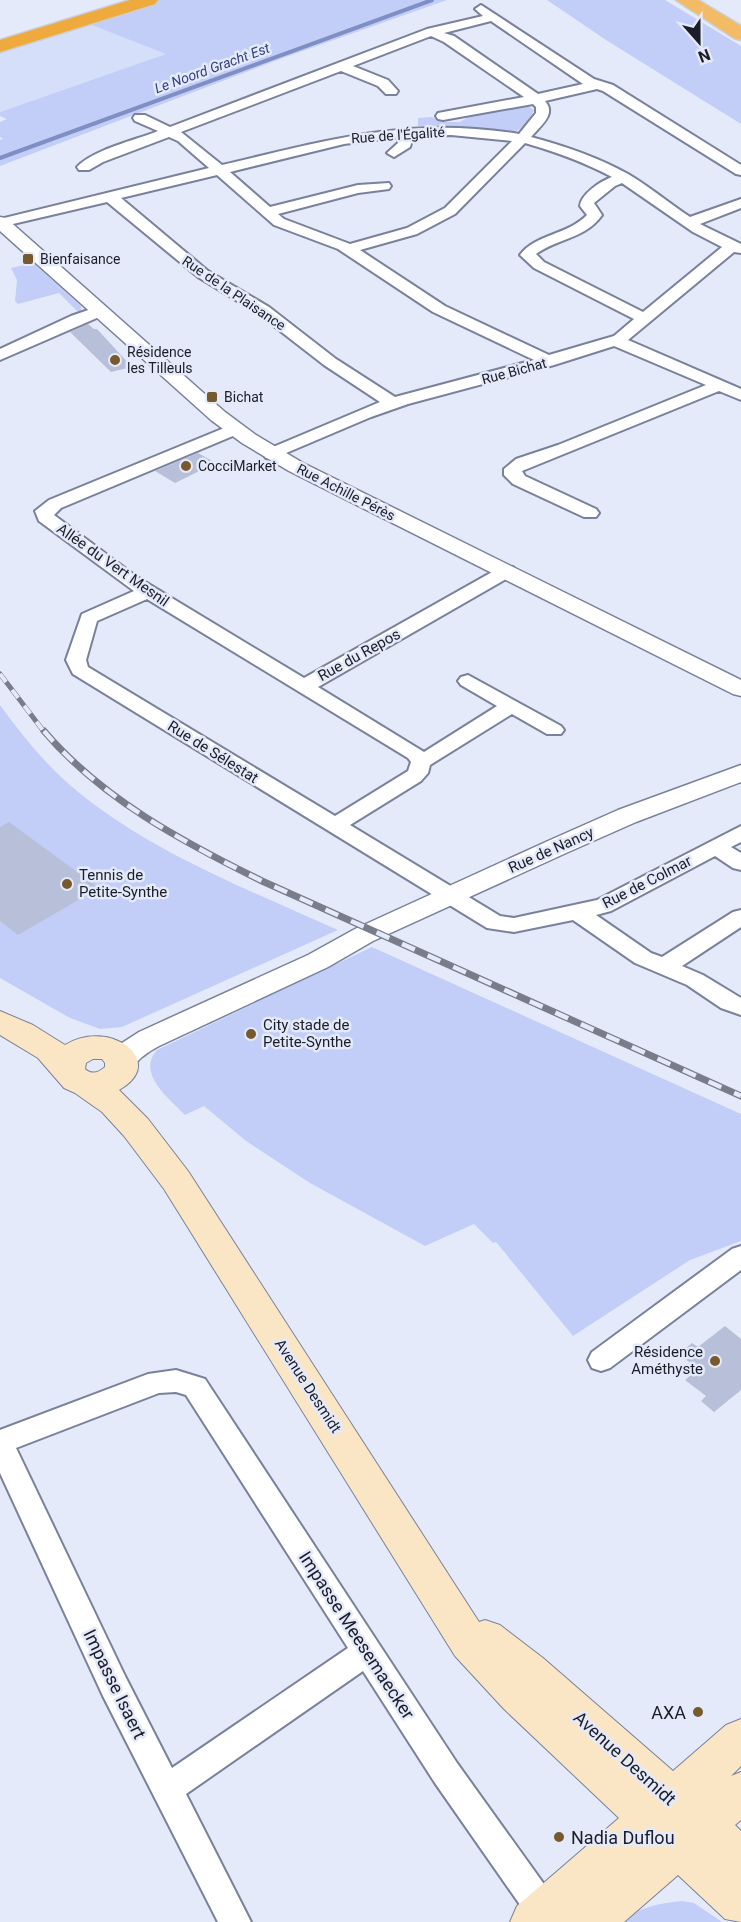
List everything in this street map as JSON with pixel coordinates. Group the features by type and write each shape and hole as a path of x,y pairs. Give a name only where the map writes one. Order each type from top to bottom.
{"highway":[{"path":"0,45 120,0"},
{"path":"0,45 149,0"},
{"path":"685,0 741,34"},
{"path":"707,0 741,20"},
{"path":"0,35 89,1"}],"main road":[{"path":"0,1003 97,1064"},
{"path":"0,1022 49,1050 97,1064"},
{"name":"Avenue Desmidt","path":"97,1064 107,1097 176,1180 448,1609 512,1690 668,1824"},
{"path":"590,1922 668,1824 741,1739"},
{"path":"539,1917 668,1824 741,1792"},
{"path":"668,1824 741,1860"},
{"path":"668,1824 741,1903"}],"street":[{"path":"480,9 596,85 608,88 741,171"},
{"path":"84,167 98,159 431,32 493,17"},
{"path":"347,249 412,231 444,215 459,204 543,114 543,106 536,99 449,39 431,32"},
{"path":"341,66 380,82 391,91"},
{"path":"443,116 536,99 596,85"},
{"path":"140,118 183,138 267,212 286,225 347,249 439,309 533,352 548,362"},
{"path":"394,153 405,144 406,132"},
{"name":"Rue de l'Égalité","path":"2,226 110,196 344,140 406,132 467,132 522,139 570,152 603,166 736,248"},
{"path":"623,178 612,182 587,202 587,206 595,215 582,227 533,249 528,255 550,270 636,315 647,318"},
{"path":"267,212 358,189 384,186"},
{"name":"Rue de la Plaisance","path":"110,196 203,274 263,310 330,362 393,403"},
{"path":"691,222 741,202"},
{"name":"Rue Achille Pérès","path":"2,226 234,429 272,454 741,689"},
{"name":"Rue Bichat","path":"272,454 393,403 548,362 616,341 736,248"},
{"path":"0,355 77,319 100,312"},
{"path":"616,341 741,395"},
{"path":"590,513 519,480 513,475 513,469 522,463 564,449 720,385"},
{"name":"Allée du Vert Mesnil","path":"234,429 55,504 44,511 48,520 147,591 303,687"},
{"name":"Rue du Repos","path":"421,762 415,754 303,687 507,572"},
{"name":"Rue de Sélestat","path":"147,591 89,618 75,660 78,668 449,896"},
{"path":"468,681 554,730"},
{"path":"333,826 414,777 420,769 421,762 511,706"},
{"name":"Rue de Nancy","path":"97,1064 132,1050 149,1039 329,956 364,935 449,896 604,826 741,773"},
{"name":"Rue de Colmar","path":"449,896 489,921 501,924 514,925 578,913 611,903 741,833"},
{"path":"716,847 741,863"},
{"path":"578,913 643,958 695,980 741,1007"},
{"path":"663,967 741,917"},
{"path":"601,1360 741,1256"},
{"name":"Impasse Meesemaecker","path":"0,1443 158,1382 182,1382 200,1391 539,1917"},
{"name":"Impasse Isaert","path":"0,1443 114,1686 234,1922"},
{"path":"168,1789 368,1651"}],"shaded area":[{"path":"129,0 447,0 280,59 0,166 0,140 3,139 0,137 0,122 7,119 0,116 0,112 166,54 89,24 144,8"},
{"path":"547,0 665,0 741,46 741,124 606,40"},
{"path":"89,24 167,54 0,112 0,52"},
{"path":"526,105 534,110 526,124 514,132 418,126 418,118 431,117 446,122 460,122 472,115"},
{"path":"33,263 81,306 81,311 78,312 59,293 18,304 15,301 17,280 11,268"},
{"name":"Tennis de Petite-Synthe","path":"0,705 53,769 78,792 119,822 211,873 338,930 122,1027 100,1029 70,1018 0,978"},
{"path":"372,947 741,1114 741,1241 690,1260 573,1336 496,1242 493,1243 474,1224 425,1246 310,1183 246,1141 204,1106 185,1115 157,1085 150,1068 157,1050"},
{"path":"682,1901 694,1903 722,1922 619,1922 649,1907"}],"building":[{"path":"88,324 97,329 132,367 111,372 70,332"},
{"name":"CocciMarket","path":"198,453 216,463 175,483 155,471"},
{"path":"9,822 99,888 18,935 0,921 0,827"},
{"name":"Résidence Améthyste","path":"725,1326 741,1339 741,1390 714,1412 701,1401 706,1396 685,1380 698,1369 679,1354 692,1343 698,1347"}],"waterway":[{"name":"Le Noord Gracht Est","path":"0,158 432,0"}],"railway":[{"path":"0,674 45,733"},
{"path":"44,731 91,778 145,817 203,851 262,881 741,1096"}],"place":[{"name":"Bienfaisance","path":"28,259"},
{"name":"Résidence les Tilleuls","path":"115,360"},
{"name":"Bichat","path":"212,397"},
{"name":"CocciMarket","path":"186,466"},
{"name":"Tennis de Petite-Synthe","path":"67,884"},
{"name":"City stade de Petite-Synthe","path":"251,1034"},
{"name":"Résidence Améthyste","path":"715,1361"},
{"name":"AXA","path":"698,1712"},
{"name":"Nadia Duflou","path":"559,1837"}]}
